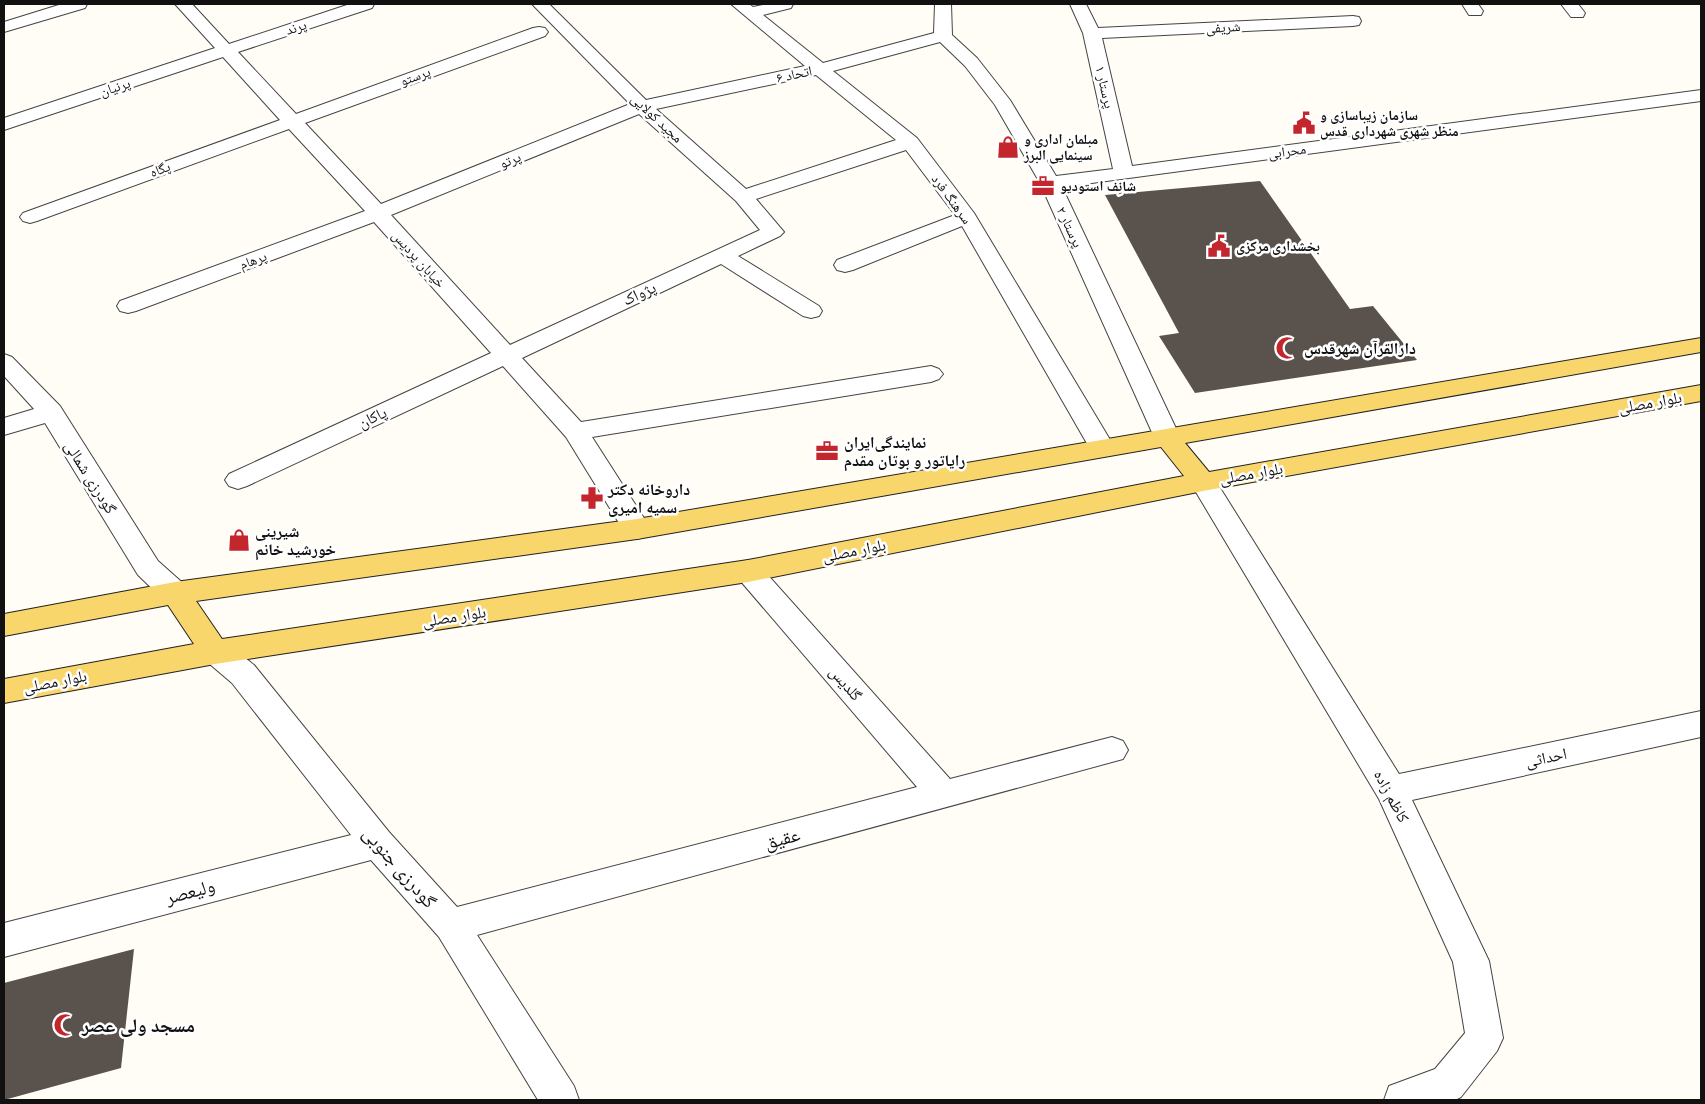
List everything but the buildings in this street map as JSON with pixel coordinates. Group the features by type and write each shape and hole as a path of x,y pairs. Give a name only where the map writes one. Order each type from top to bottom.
{"main road":[{"path":"4,625 175,593 637,529 1102,448 1168,439 1701,345"},
{"name":"بلوار مصلی","path":"4,691 215,652 748,571 1203,482 1701,393"},
{"path":"1168,439 1203,482"},
{"path":"175,593 215,652"}],"street":[{"path":"4,27 79,4"},
{"name":"خیابان پردیس","path":"183,4 378,214 575,432 637,529"},
{"name":"پرند","path":"226,50 366,4"},
{"name":"مجید کولایی","path":"540,4 642,106 743,197 773,232"},
{"path":"745,8 785,4"},
{"path":"943,4 943,36"},
{"name":"پرستار ۱","path":"1078,4 1092,32 1124,173"},
{"name":"سرهنگ فرد","path":"745,8 910,142 967,217 1102,448"},
{"name":"شریفی","path":"1092,32 1353,21"},
{"name":"پرستو","path":"290,121 539,32"},
{"name":"اتحاد ۶","path":"642,106 819,69 943,36"},
{"name":"پرستار ۲","path":"943,36 971,62 1003,104 1050,183 1168,439"},
{"name":"پرنیان","path":"4,124 226,50"},
{"name":"محرابی","path":"1050,183 1701,96"},
{"name":"پرتو","path":"378,214 642,106"},
{"name":"پگاه","path":"30,217 290,121"},
{"path":"743,197 910,142"},
{"name":"پرهام","path":"128,306 378,214"},
{"path":"845,265 967,217"},
{"name":"پژواک","path":"506,355 773,232"},
{"path":"720,256 811,311"},
{"name":"پاکان","path":"238,480 506,355"},
{"name":"گودرزی شمالی","path":"4,362 51,412 148,568 175,593"},
{"path":"575,432 931,374"},
{"path":"4,427 51,412"},
{"name":"کاظم زاده","path":"1203,482 1392,790 1471,961 1484,1038 1448,1084 1402,1100"},
{"name":"گلدیس","path":"748,571 944,795"},
{"name":"گودرزی جنوبی","path":"215,652 243,674 377,843 451,925 560,1100"},
{"name":"احداثی","path":"1392,790 1701,724"},
{"name":"عقیق","path":"451,925 1112,750"},
{"name":"ولیعصر","path":"4,940 377,843"}],"place":[{"name":"سازمان زیباسازی و منظر شهری شهرداری قدس","path":"1304,123"},
{"name":"مبلمان اداری و سینمایی البرز","path":"1008,147"},
{"name":"شانِف استودیو","path":"1043,186"},
{"name":"بخشداری مرکزی","path":"1219,246"},
{"name":"دارالقرآن شهرقدس","path":"1287,348"},
{"name":"نمایندگی‌ایران رایاتور و بوتان مقدم","path":"827,451"},
{"name":"داروخانه دکتر سمیه امیری","path":"592,498"},
{"name":"شیرینی خورشید خانم","path":"239,540"},
{"name":"مسجد ولی عصر","path":"65,1025"}]}
